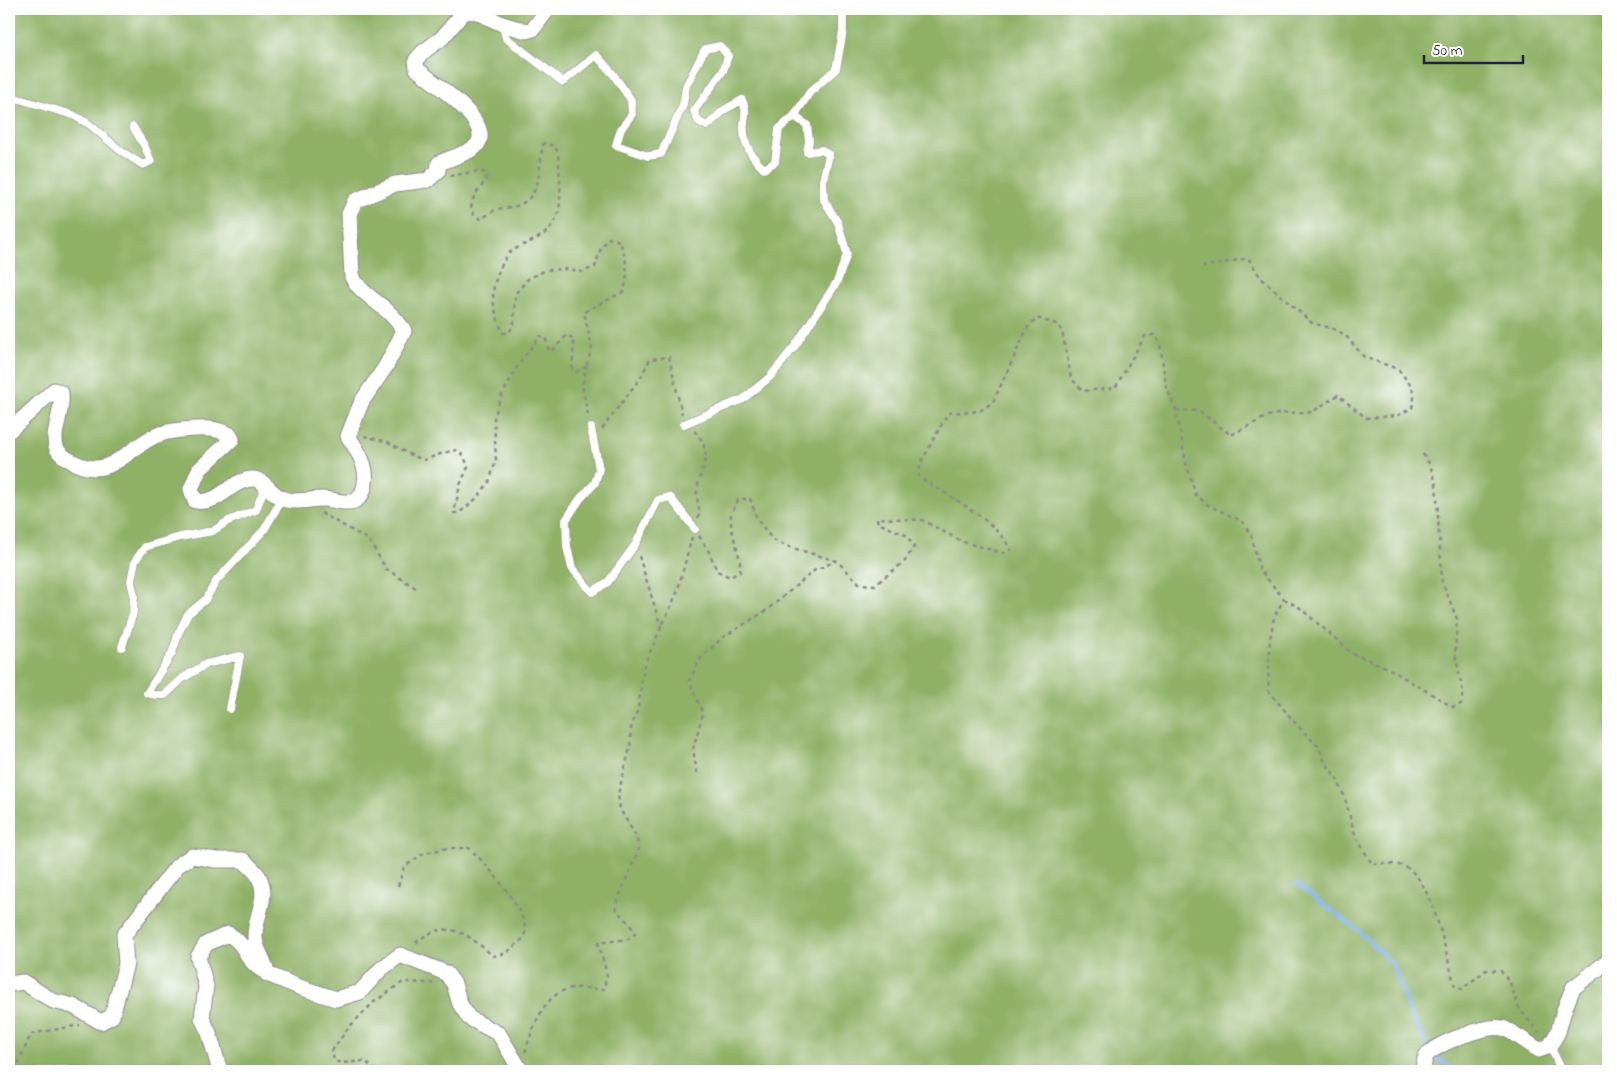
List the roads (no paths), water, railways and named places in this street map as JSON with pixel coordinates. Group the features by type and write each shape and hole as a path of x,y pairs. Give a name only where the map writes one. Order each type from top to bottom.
{"street":[{"path":"9,431 54,390 61,393 63,402 54,440 57,451 79,465 96,469 110,465 151,438 164,432 211,429 229,434 232,439 199,470 191,489 195,501 204,502 216,498 244,480 256,479 290,500 323,499 350,502 361,497 367,482 364,463 348,436 362,402 386,366 404,331 399,322 387,309 357,285 352,277 349,214 355,200 395,184 428,180 438,171 439,164 476,145 479,138 478,126 472,115 446,90 416,69 416,60 423,52 442,38 463,13 473,10 502,24 526,32 533,30 548,9"},
{"path":"9,984 23,982 54,1001 73,1006 101,1022 112,1016 126,964 124,936 177,866 192,856 216,860 243,860 258,876 264,895 256,925 255,938 259,954 267,966 267,974"},
{"path":"220,1071 209,1033 202,1018 206,986 198,957 206,944 228,934 238,940 255,966 267,974 336,999 360,992 381,969 400,955 446,973 454,984 460,1004 469,1018 499,1034 521,1070"},
{"path":"1424,1071 1423,1067 1426,1056 1438,1046 1481,1029 1502,1028 1539,1050 1550,1046 1558,1032 1573,988 1608,961"}],"lane":[{"path":"502,24 506,38 563,82 585,62 596,55 613,74 631,100 632,114 621,129 616,145 648,156 662,154 683,105 686,86 705,49 720,46 728,56 723,71 694,111 698,121 707,126 724,110 742,100 747,109 744,134 753,159 764,169 775,162 779,129 794,116 810,92 836,69 844,31 843,9"},
{"path":"9,96 73,114 89,124 121,151 143,165 151,161 133,127"},
{"path":"684,424 744,399 770,377 795,346 837,282 847,254 838,223 824,200 823,180 829,155 822,150 807,152 809,141 807,124 794,116"},
{"path":"591,428 599,469 595,483 580,499 566,520 567,547 572,568 592,592 608,582 635,545 658,500 670,497 694,529"},
{"path":"122,647 133,613 134,596 131,581 135,561 145,546 180,536 212,532 228,522 256,510 265,486"},
{"path":"230,709 240,656 206,664 183,678 165,695 147,693 172,653 188,614 205,600 217,580 290,500"},
{"path":"1550,1046 1562,1071"}],"waterway":[{"path":"1296,884 1358,930 1393,965 1409,1010 1428,1049"},
{"path":"1434,1056 1455,1071"}]}
